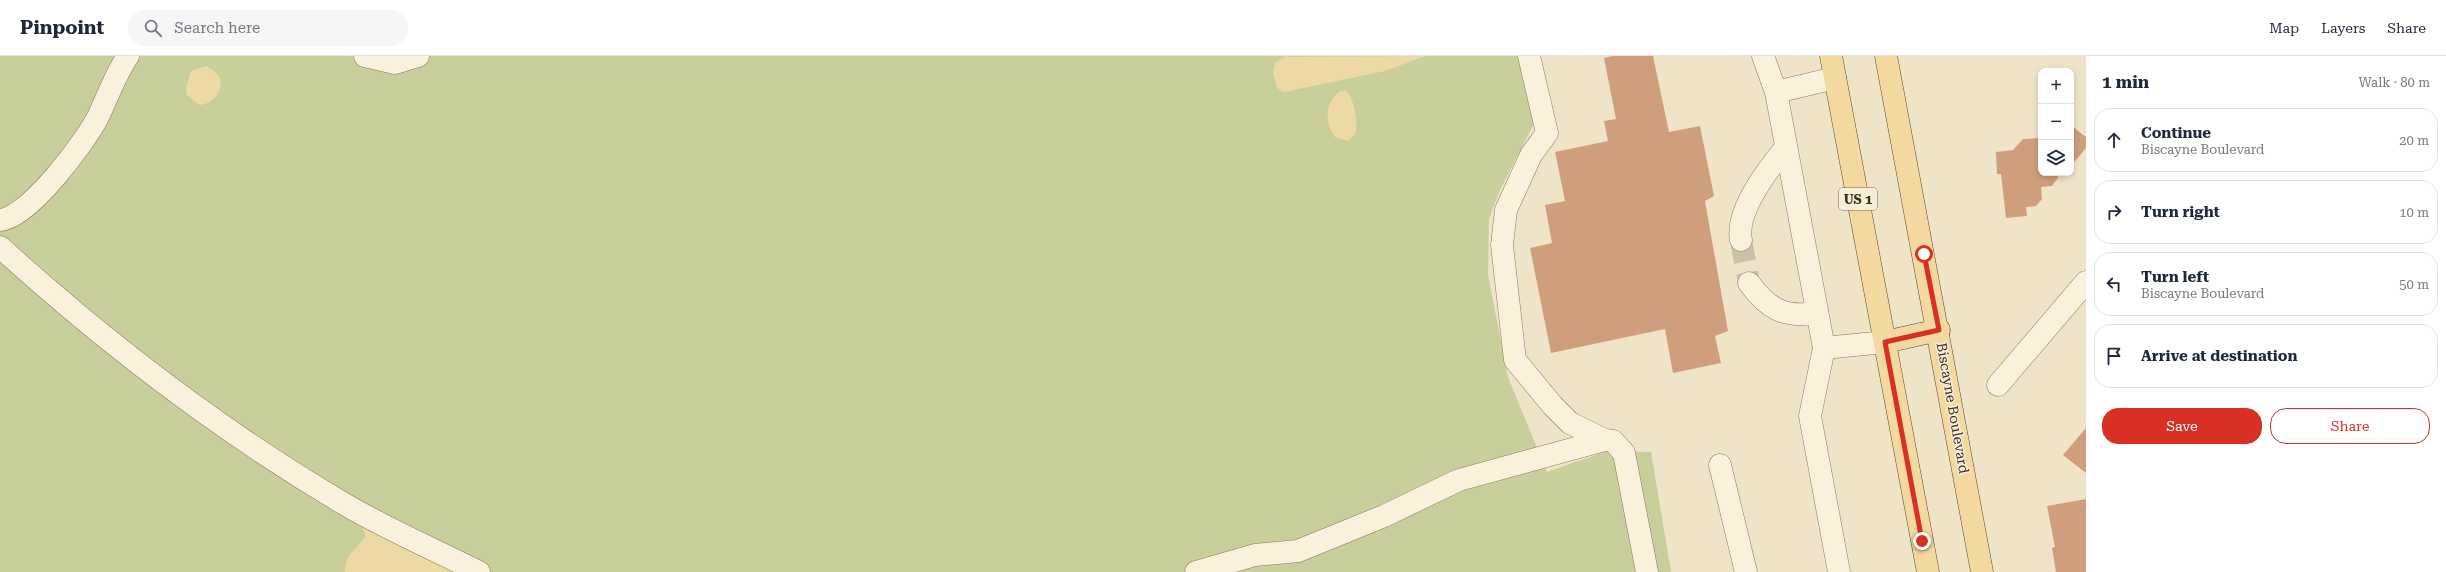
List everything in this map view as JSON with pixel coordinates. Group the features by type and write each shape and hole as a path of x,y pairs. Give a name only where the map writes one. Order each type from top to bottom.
{"main road":[{"name":"US 1","path":"1831,56 1928,572"},
{"name":"Biscayne Boulevard","path":"1886,56 1939,330 1982,572"},
{"path":"1885,342 1939,330"}],"street":[{"path":"0,220 23,208 67,162 98,116 120,68 128,56"},
{"path":"365,56 395,63 418,56"},
{"path":"1529,56 1546,133 1531,155 1506,210 1502,245 1516,360 1553,406 1570,423 1605,440 1613,441 1619,446 1627,462 1647,572"},
{"path":"1763,56 1776,92 1824,348 1810,416 1839,572"},
{"path":"1776,92 1835,78"},
{"path":"1741,240 1740,234 1744,214 1765,173 1786,147"},
{"path":"0,247 60,302 188,402 348,506 479,572"},
{"path":"1998,385 2086,282"},
{"path":"1749,283 1761,299 1780,312 1803,315 1817,313"},
{"path":"1824,348 1885,342"},
{"path":"1196,572 1255,555 1298,551 1384,516 1459,480 1605,440"},
{"path":"1720,465 1746,572"}],"green space":[{"path":"0,56 1530,56 1536,120 1500,190 1489,219 1488,275 1508,377 1547,472 1607,451 1651,452 1671,572 0,572"}],"sand":[{"path":"1286,56 1425,56 1385,71 1284,92 1277,88 1273,71 1275,63"},
{"path":"206,66 219,76 221,83 219,92 212,100 208,103 199,105 187,95 186,88 191,71"},
{"path":"1340,91 1346,91 1349,94 1355,111 1356,130 1355,134 1348,141 1335,137 1331,131 1328,119 1331,101"},
{"path":"353,516 470,572 345,572 345,566 349,557 366,536 362,527"}],"building":[{"path":"1613,56 1653,56 1669,132 1700,126 1714,196 1705,201 1728,331 1715,336 1721,363 1673,373 1665,329 1551,353 1530,248 1552,243 1545,205 1565,201 1555,152 1608,141 1604,121 1616,119 1604,58"},
{"path":"2074,128 2086,137 2086,148 2074,162"},
{"path":"2038,138 2038,176 2058,176 2058,178 2052,186 2041,187 2042,199 2036,206 2026,207 2027,216 2006,218 2001,174 1997,174 1996,152 2013,150 2023,139"},
{"path":"2086,428 2086,473 2063,455"},
{"path":"2086,499 2086,572 2056,572 2052,548 2055,547 2047,506"}],"tunnel":[{"path":"1741,240 1749,283"}],"route":[{"path":"1922,541 1885,342 1939,330 1924,254"}]}
